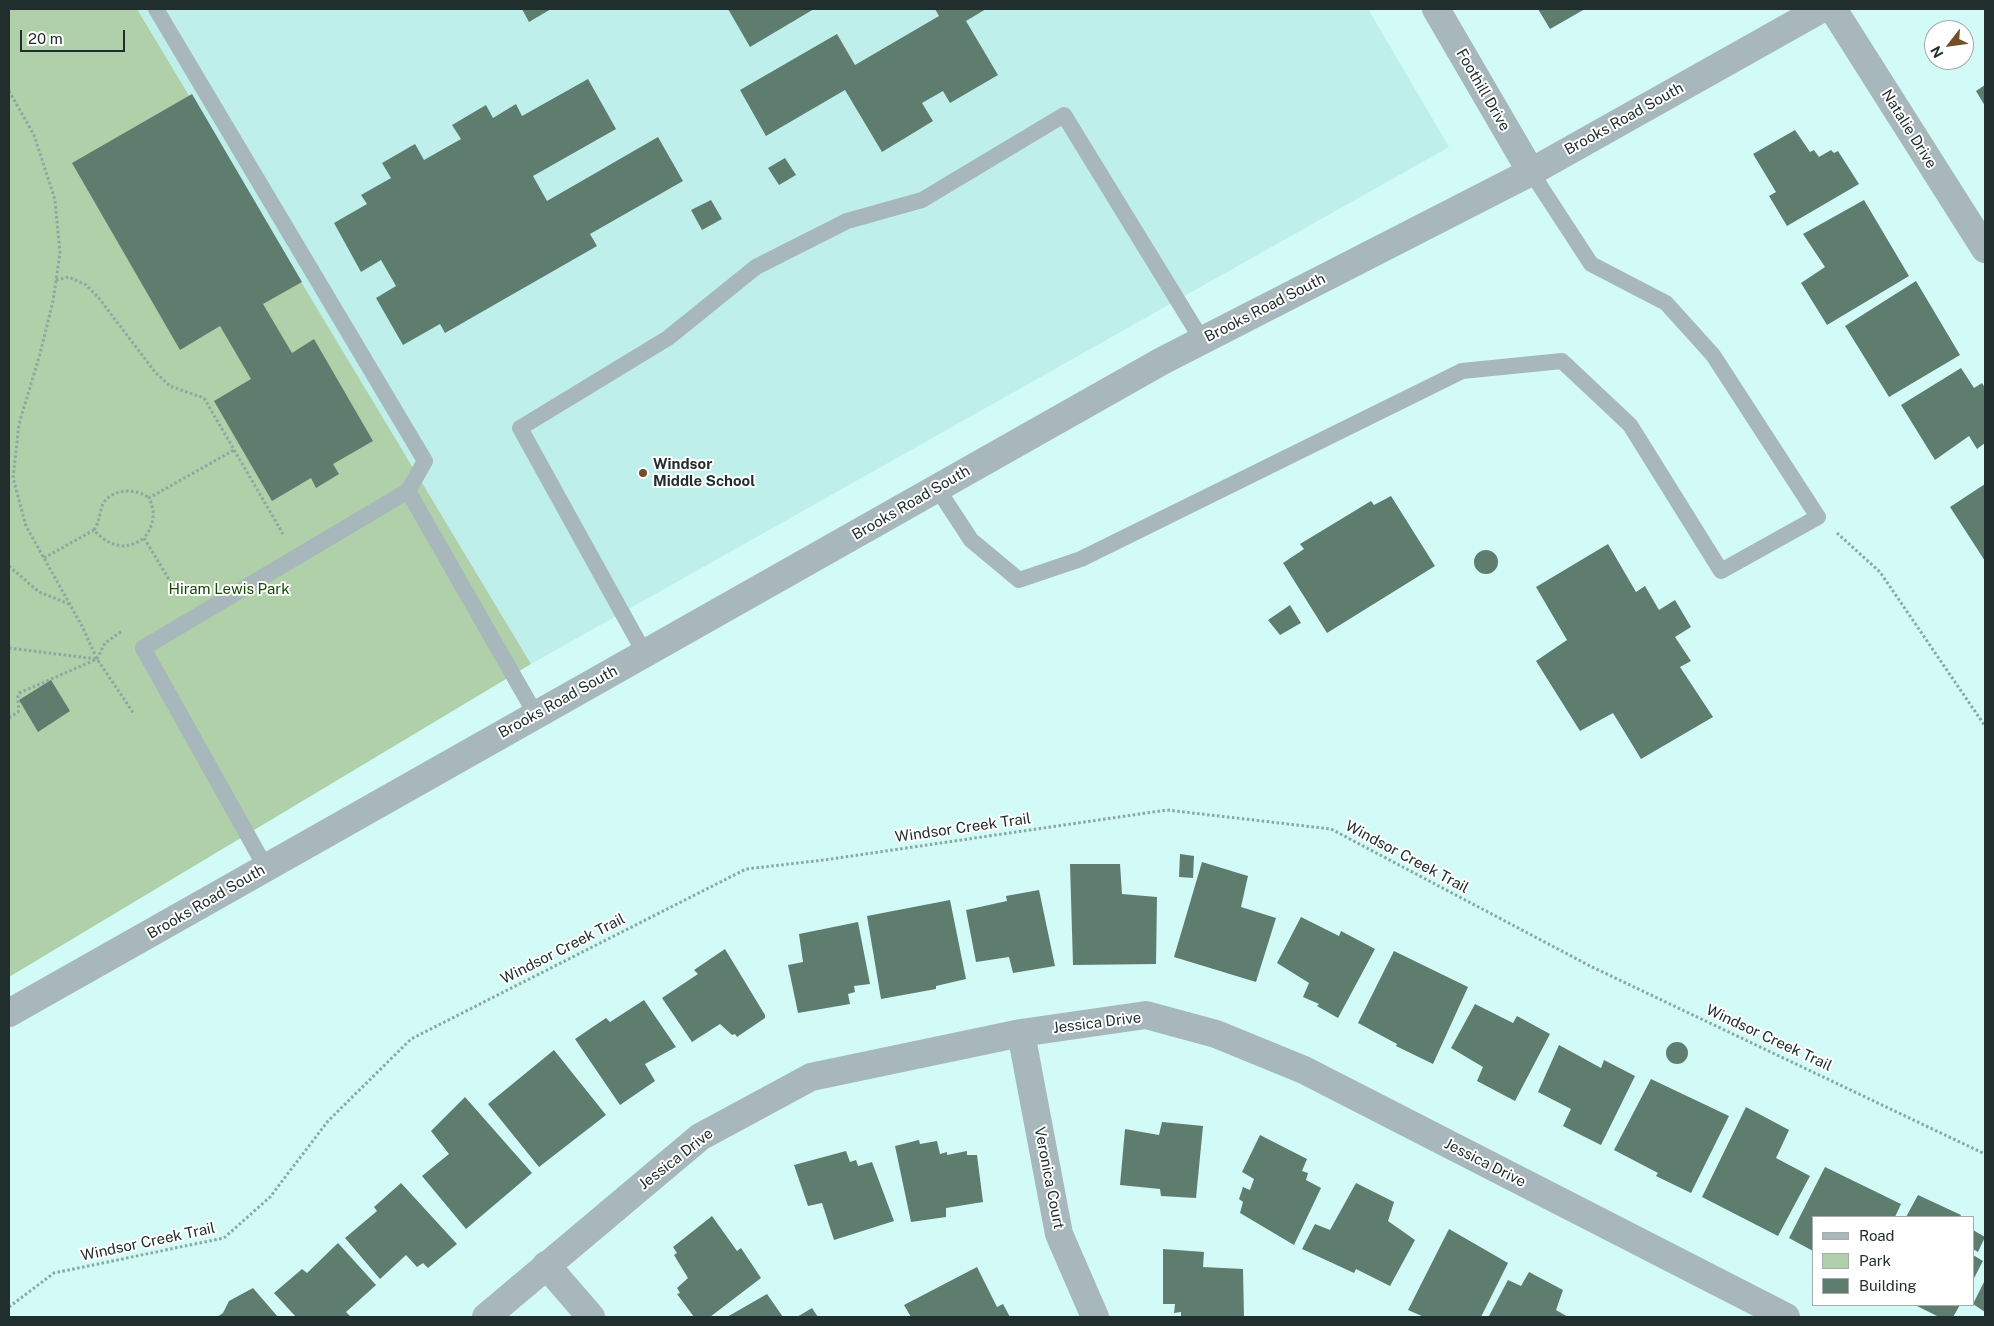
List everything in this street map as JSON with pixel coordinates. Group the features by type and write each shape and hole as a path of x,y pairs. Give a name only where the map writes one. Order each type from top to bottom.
{"street":[{"name":"Foothill Drive","path":"1436,9 1531,172"},
{"name":"Brooks Road South","path":"9,1013 1202,340 1531,172 1821,9"},
{"name":"Natalie Drive","path":"1833,9 1985,249"},
{"name":"Jessica Drive","path":"486,1317 700,1137 810,1077 1021,1033 1146,1015 1216,1034 1304,1070 1786,1317"},
{"name":"Veronica Court","path":"1021,1033 1059,1234 1095,1317"},
{"path":"546,1265 591,1317"}],"lane":[{"path":"156,9 425,461 408,491 143,648 266,868"},
{"path":"645,654 520,428 668,338 756,267 848,221 922,200 1064,115 1202,340"},
{"path":"937,488 970,540 1019,580 1081,559 1462,371 1562,361 1630,425 1721,571 1818,517 1713,355 1666,303 1591,264 1531,172"},
{"path":"408,491 536,715"}],"path":[{"path":"9,90 34,135 55,200 60,253 40,354 19,424 13,478 26,526 70,604 96,659 134,714"},
{"path":"56,280 69,277 86,285 98,297 155,372 170,386 204,398 285,536 277,541"},
{"path":"149,498 234,450"},
{"path":"44,558 94,530 98,524 104,504 110,497 130,490 142,492 149,498 153,506 151,529 144,538 128,546 114,544 99,536 94,530"},
{"path":"1834,530 1880,572 1985,726"},
{"path":"144,538 180,597"},
{"path":"9,566 39,592 70,604"},
{"path":"172,601 188,592"},
{"path":"9,718 18,712 20,707 17,697 19,693 96,659 105,644 126,627"},
{"path":"9,648 96,659"},
{"name":"Windsor Creek Trail","path":"9,1307 54,1273 224,1238 270,1197 328,1121 411,1039 746,868 834,859 1168,810 1331,829 1590,966 1985,1154"}],"shaded area":[{"name":"Windsor Middle School","path":"137,9 1368,9 1449,147 531,664"}],"green space":[{"name":"Hiram Lewis Park","path":"9,9 137,9 531,664 9,977"}],"building":[{"path":"522,9 551,9 529,22"},
{"path":"728,9 814,9 750,47"},
{"path":"935,9 986,9 966,21 998,75 950,103 943,91 922,103 933,121 882,152 845,90 766,136 740,90 837,34 855,65 939,16"},
{"path":"1538,9 1585,9 1550,29"},
{"path":"588,79 616,129 533,176 547,201 658,137 683,181 590,234 597,246 445,333 440,324 403,345 376,298 396,286 381,260 361,272 334,223 367,204 361,195 391,178 382,163 415,144 424,160 461,139 452,125 486,105 493,118 516,104 522,116"},
{"path":"1985,85 1985,106 1976,91"},
{"path":"192,94 302,282 263,304 292,353 314,339 373,441 333,464 339,474 316,488 311,478 272,501 214,401 251,379 220,326 180,350 72,163"},
{"path":"1795,130 1810,152 1814,150 1819,157 1831,150 1834,153 1838,151 1859,184 1787,226 1769,196 1776,192 1753,154"},
{"path":"785,158 796,175 779,185 768,168"},
{"path":"711,200 722,219 702,230 691,210"},
{"path":"1864,200 1909,276 1827,325 1801,283 1825,267 1803,234"},
{"path":"1916,281 1960,355 1889,397 1845,326"},
{"path":"1961,368 1974,388 1982,383 1985,388 1985,443 1977,449 1969,436 1935,460 1901,405"},
{"path":"1985,484 1985,561 1950,507"},
{"path":"1391,496 1435,566 1327,633 1283,563 1304,549 1300,544 1371,501 1374,505"},
{"path":"1608,544 1636,592 1645,586 1659,610 1675,600 1691,627 1675,637 1691,661 1680,667 1713,717 1641,759 1613,713 1580,731 1536,661 1567,640 1536,587"},
{"path":"1486,550 1491,551 1497,557 1497,567 1491,573 1486,574 1481,573 1475,567 1474,562 1475,557 1481,551"},
{"path":"1290,605 1301,623 1280,635 1268,620"},
{"path":"51,680 70,711 38,732 19,700"},
{"path":"1180,854 1194,856 1193,878 1179,877"},
{"path":"1202,862 1248,876 1241,907 1276,918 1256,982 1174,957"},
{"path":"1070,864 1120,864 1122,894 1157,897 1156,964 1073,965"},
{"path":"1039,890 1055,966 1013,973 1009,957 976,962 966,910 1007,901 1006,896"},
{"path":"950,900 966,979 936,986 936,989 881,999 867,916"},
{"path":"1301,917 1339,936 1341,931 1375,949 1338,1018 1317,1006 1319,1004 1303,997 1309,983 1277,963"},
{"path":"858,922 870,984 854,986 855,992 848,994 850,1004 798,1013 788,965 803,962 799,934"},
{"path":"725,949 765,1015 765,1018 737,1037 720,1024 692,1042 662,998 698,974 694,970"},
{"path":"1394,951 1468,987 1433,1064 1396,1046 1397,1044 1358,1023"},
{"path":"644,1000 676,1047 645,1064 655,1081 620,1105 575,1039 606,1018 610,1022"},
{"path":"1475,1004 1513,1023 1517,1016 1550,1034 1515,1101 1477,1081 1483,1067 1451,1048"},
{"path":"1677,1042 1685,1045 1688,1053 1685,1061 1677,1064 1669,1061 1666,1053 1669,1045"},
{"path":"1559,1045 1601,1068 1604,1060 1635,1076 1601,1145 1563,1126 1571,1109 1538,1092"},
{"path":"554,1050 606,1115 539,1167 488,1104"},
{"path":"1651,1079 1729,1116 1691,1193 1656,1176 1658,1173 1614,1150"},
{"path":"465,1097 532,1173 466,1229 422,1176 449,1154 431,1131"},
{"path":"1746,1107 1789,1130 1776,1158 1810,1176 1778,1236 1702,1197"},
{"path":"1162,1122 1203,1126 1196,1198 1161,1196 1160,1189 1120,1185 1125,1129 1159,1135"},
{"path":"1260,1135 1307,1159 1302,1171 1308,1173 1306,1180 1321,1188 1294,1245 1240,1213 1243,1202 1239,1199 1243,1187 1250,1190 1254,1179 1242,1172"},
{"path":"919,1140 920,1144 937,1141 940,1154 947,1152 947,1155 967,1151 967,1155 977,1155 983,1202 946,1208 946,1217 911,1222 895,1146"},
{"path":"846,1151 850,1162 856,1160 858,1166 872,1162 894,1221 834,1240 822,1203 808,1206 794,1165"},
{"path":"1825,1167 1901,1204 1895,1216 1812,1216 1812,1250 1789,1238"},
{"path":"401,1183 457,1244 428,1268 423,1263 417,1267 406,1255 380,1279 345,1238 377,1211 374,1207"},
{"path":"1356,1183 1394,1202 1388,1221 1415,1240 1390,1286 1356,1269 1354,1273 1302,1249 1315,1224 1330,1230"},
{"path":"1918,1195 1961,1215 1960,1216 1907,1216"},
{"path":"712,1216 737,1251 741,1248 761,1278 710,1317 694,1317 677,1294 680,1293 677,1288 688,1278 674,1255 677,1253 673,1247"},
{"path":"1449,1229 1508,1263 1481,1317 1424,1317 1408,1310"},
{"path":"1974,1231 1985,1237 1978,1252 1974,1250"},
{"path":"338,1243 376,1285 346,1312 351,1317 296,1317 274,1293 302,1269 307,1273"},
{"path":"1163,1249 1204,1252 1203,1267 1243,1269 1244,1317 1181,1317 1181,1312 1174,1313 1175,1304 1163,1304"},
{"path":"1974,1256 1983,1261 1974,1278"},
{"path":"977,1267 997,1307 1003,1304 1010,1317 911,1317 904,1305"},
{"path":"1529,1272 1563,1290 1556,1310 1568,1317 1489,1316 1508,1280 1521,1286"},
{"path":"1985,1280 1985,1312 1974,1305"},
{"path":"253,1288 278,1317 217,1317 223,1313 229,1301"},
{"path":"767,1294 783,1317 727,1317"},
{"path":"1917,1306 1959,1306 1953,1317 1939,1317"},
{"path":"812,1308 818,1317 797,1317"}],"place":[{"name":"Windsor Middle School","path":"643,473"}]}
